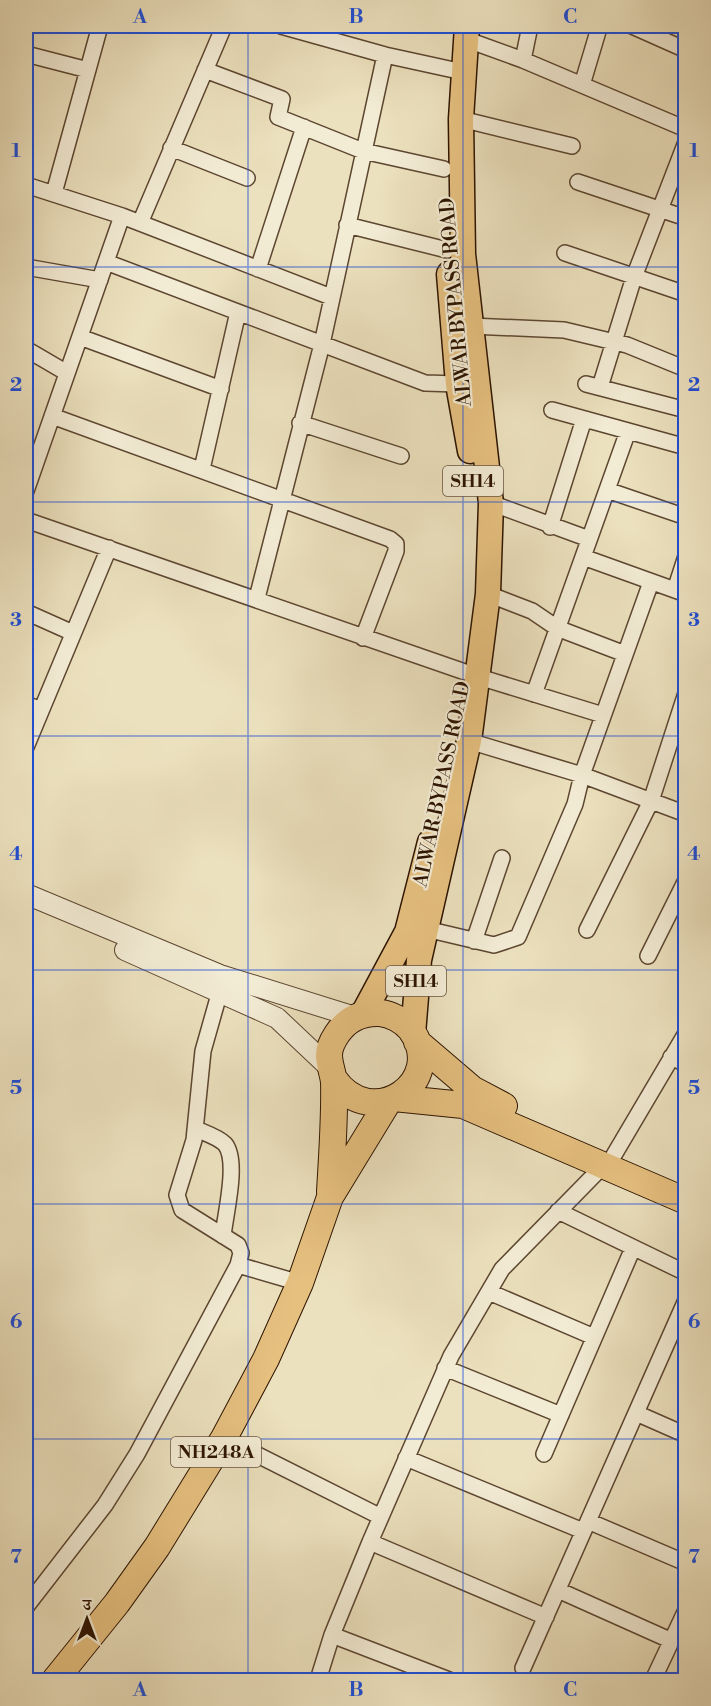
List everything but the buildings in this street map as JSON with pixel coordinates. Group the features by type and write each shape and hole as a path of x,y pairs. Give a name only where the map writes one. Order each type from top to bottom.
{"highway":[{"path":"359,1016 388,1014 402,1022 415,1038 472,1089 686,1201"},
{"name":"NH248A","path":"330,1197 332,1074 329,1054 333,1039 342,1026 359,1016"},
{"name":"NH248A","path":"55,1680 117,1603 158,1547 224,1438 266,1359 300,1284 330,1197 391,1100 409,1088 418,1071 420,1052 415,1038"},
{"path":"332,1074 348,1095 367,1103 391,1100 463,1105 686,1187"}],"main road":[{"name":"SH14","path":"415,1038 417,930 469,741 472,675 488,594 490,503 463,254 461,118 455,71 461,30"},
{"name":"ALWAR BYPASS ROAD","path":"417,930 448,766 472,675 474,491 470,444 458,384 447,250 444,169 455,71"},
{"name":"SH14","path":"359,1016 417,930"}],"street":[{"path":"54,193 100,26"},
{"path":"140,223 224,26"},
{"path":"281,26 384,55 455,71"},
{"path":"523,60 530,26"},
{"path":"632,26 686,50"},
{"path":"582,85 599,28"},
{"path":"461,30 523,60 686,129"},
{"path":"26,54 88,70"},
{"path":"257,598 322,344 384,55"},
{"path":"205,70 282,99 279,117 304,128 363,151 444,169"},
{"path":"461,118 572,146"},
{"path":"258,269 304,128"},
{"path":"686,142 634,277 614,341 593,385 686,410"},
{"path":"171,148 247,177"},
{"path":"578,182 686,218"},
{"path":"26,185 122,216 331,297"},
{"path":"26,491 122,216"},
{"path":"347,225 447,250"},
{"path":"565,253 686,294"},
{"path":"106,262 425,383 458,384"},
{"path":"26,267 100,280"},
{"path":"202,470 238,312"},
{"path":"471,326 564,330 614,341 686,369"},
{"path":"80,337 221,389"},
{"path":"26,349 67,373"},
{"path":"552,410 686,447"},
{"path":"52,416 390,539 396,544 396,551 363,638"},
{"path":"550,527 584,420"},
{"path":"300,423 401,456"},
{"path":"534,694 628,431"},
{"path":"607,490 686,517"},
{"path":"490,503 550,527 589,539"},
{"path":"26,520 257,598 363,638 472,675 603,715"},
{"path":"26,747 109,548"},
{"path":"583,557 680,592 686,556"},
{"path":"417,930 494,945 518,937 575,804 582,775 651,582"},
{"path":"488,594 532,611 556,628 625,654"},
{"path":"26,612 73,633"},
{"path":"587,930 651,801 686,693"},
{"path":"26,704 41,710"},
{"path":"469,741 582,775 686,814"},
{"path":"474,941 502,858"},
{"path":"648,956 686,880"},
{"path":"26,894 220,975 359,1016"},
{"path":"26,906 277,1018 332,1074"},
{"path":"26,1607 105,1505 137,1454 238,1265 241,1253 238,1245 182,1210 177,1195 196,1129 203,1051 219,991"},
{"path":"318,1680 332,1635 445,1368 502,1269 609,1160 686,1033"},
{"path":"671,1057 686,1064"},
{"path":"196,1129 223,1142 230,1153 232,1165 223,1236"},
{"path":"558,1211 686,1274"},
{"path":"544,1454 633,1248"},
{"path":"238,1265 300,1284"},
{"path":"489,1292 594,1337"},
{"path":"523,1668 686,1300"},
{"path":"445,1368 561,1415"},
{"path":"636,1413 686,1435"},
{"path":"224,1438 381,1517"},
{"path":"406,1458 686,1563"},
{"path":"370,1542 546,1617"},
{"path":"558,1590 672,1641"},
{"path":"653,1680 686,1610"},
{"path":"332,1635 450,1680"}]}
